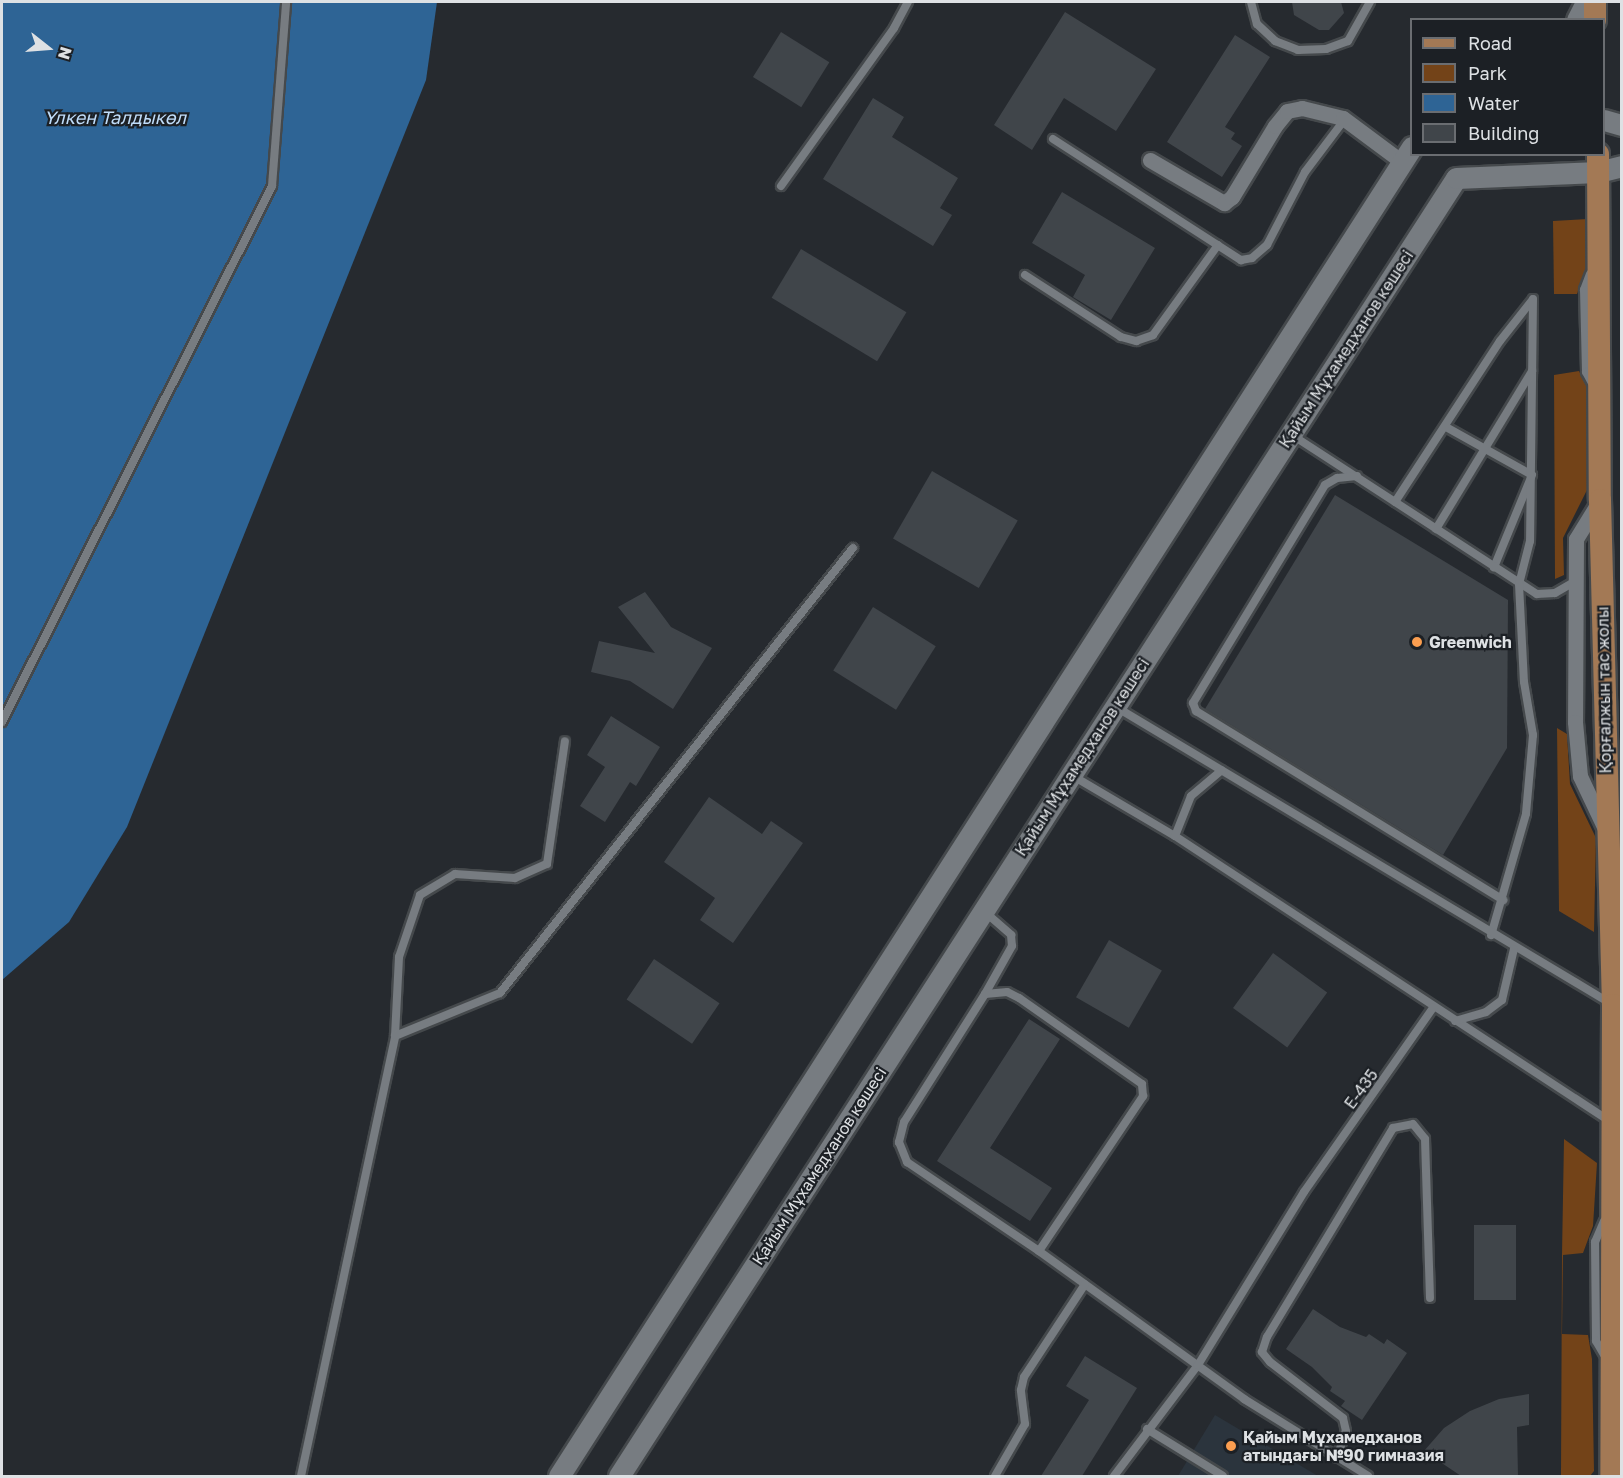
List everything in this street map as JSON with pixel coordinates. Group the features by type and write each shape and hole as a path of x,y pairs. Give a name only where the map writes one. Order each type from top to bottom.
{"main road":[{"path":"1578,18 1586,2"},
{"path":"1595,2 1595,18"},
{"path":"1605,120 1622,125"},
{"path":"559,1476 1406,154"},
{"name":"Қайым Мұхамедханов көшесі","path":"619,1476 1456,178 1598,163 1622,166"},
{"name":"Қорғалжын тас жолы","path":"1598,163 1600,500 1608,837 1617,1008 1617,1126 1613,1197 1609,1471"}],"street":[{"path":"1150,160 1224,203 1232,197 1287,111 1312,110 1345,119 1406,154"},
{"path":"1600,500 1576,539 1575,722 1580,776 1608,837"}],"lane":[{"path":"2,722 272,186 286,2"},
{"path":"781,186 894,28 908,2"},
{"path":"1251,2 1257,24 1275,40 1298,50 1326,49 1348,41 1370,2"},
{"path":"1053,140 1240,260 1252,258 1267,245 1305,172 1345,119"},
{"path":"1024,275 1121,337 1136,341 1153,335 1218,245"},
{"path":"1395,502 1531,298 1535,301 1530,542 1519,584 1524,682 1533,735 1526,814 1503,900 1491,935"},
{"path":"1436,529 1483,448 1532,371"},
{"path":"1446,427 1532,475"},
{"path":"1291,434 1519,584 1546,595 1576,581"},
{"path":"1494,567 1532,475"},
{"path":"1357,476 1337,478 1325,485 1192,703 1196,711 1503,900"},
{"path":"395,1036 500,993 853,548"},
{"path":"1115,706 1514,949 1617,1008"},
{"path":"301,1476 395,1036 399,957 420,895 455,874 515,878 547,864 565,741"},
{"path":"1175,836 1191,796 1222,770"},
{"path":"1071,775 1175,836 1433,1008 1617,1126"},
{"path":"983,911 1011,934 1012,946 985,994 904,1122 899,1142 907,1162 1039,1251 1198,1365 1337,1458 1368,1476"},
{"path":"1455,1021 1486,1012 1502,1000 1514,949"},
{"path":"985,994 1007,992 1013,995 1142,1084 1143,1096 1039,1251"},
{"name":"Е-435","path":"1114,1476 1147,1429 1198,1365 1304,1192 1433,1008"},
{"path":"1337,1458 1346,1431 1343,1418 1270,1362 1262,1352 1267,1337 1393,1128 1413,1124 1425,1139 1430,1298"},
{"path":"995,1476 1025,1424 1021,1390 1024,1377 1085,1284"},
{"path":"1147,1429 1219,1475"}],"shaded area":[{"name":"Қайым Мұхамедханов атындағы №90 гимназия","path":"1215,1415 1318,1476 1178,1476"}],"green space":[{"path":"1588,219 1591,254 1577,294 1554,294 1553,221"},
{"path":"1579,371 1590,393 1592,480 1563,538 1564,575 1555,579 1554,375"},
{"path":"1557,728 1567,734 1570,784 1596,838 1594,932 1559,911"},
{"path":"1564,1139 1597,1163 1593,1226 1583,1253 1563,1255 1562,1334 1588,1335 1592,1359 1594,1471 1590,1476 1561,1476 1562,1254"}],"water":[{"name":"Үлкен Талдыкөл","path":"2,2 437,2 426,80 127,827 69,922 2,980"}],"building":[{"path":"1292,2 1341,2 1344,13 1329,30 1319,30 1294,15"},
{"path":"1065,12 1156,69 1116,131 1064,98 1032,150 994,125"},
{"path":"781,32 829,62 801,107 753,77"},
{"path":"1235,35 1270,57 1225,127 1235,133 1231,139 1242,146 1222,177 1167,142"},
{"path":"873,98 904,117 892,137 958,178 940,208 952,215 933,246 823,179"},
{"path":"1062,192 1155,248 1111,320 1073,297 1085,275 1032,243"},
{"path":"801,249 906,312 877,361 772,298"},
{"path":"932,471 1018,520 979,588 893,539"},
{"path":"1335,495 1508,600 1507,748 1443,855 1205,709"},
{"path":"645,592 671,627 712,648 673,709 630,681 591,672 599,641 655,653 618,607"},
{"path":"873,607 936,646 896,710 833,671"},
{"path":"611,716 660,747 636,786 630,782 605,822 580,806 605,767 587,755"},
{"path":"709,797 762,834 771,821 803,843 733,943 700,920 715,898 664,862"},
{"path":"1109,940 1162,970 1129,1028 1076,997"},
{"path":"1273,953 1327,992 1287,1047 1233,1008"},
{"path":"654,959 719,1003 692,1044 627,1000"},
{"path":"1029,1019 1060,1039 990,1148 1052,1188 1030,1221 937,1161"},
{"path":"1474,1225 1516,1225 1516,1300 1474,1300"},
{"path":"1313,1309 1340,1327 1366,1337 1369,1334 1384,1344 1387,1339 1407,1353 1362,1420 1341,1406 1345,1401 1330,1391 1332,1387 1312,1367 1286,1349"},
{"path":"1085,1356 1137,1388 1082,1476 1041,1476 1089,1400 1066,1386"},
{"path":"1529,1394 1529,1425 1517,1427 1518,1476 1461,1476 1424,1451 1444,1428 1470,1411 1499,1399"}],"place":[{"name":"Greenwich","path":"1417,642"},
{"name":"Қайым Мұхамедханов атындағы №90 гимназия","path":"1231,1446"}]}
